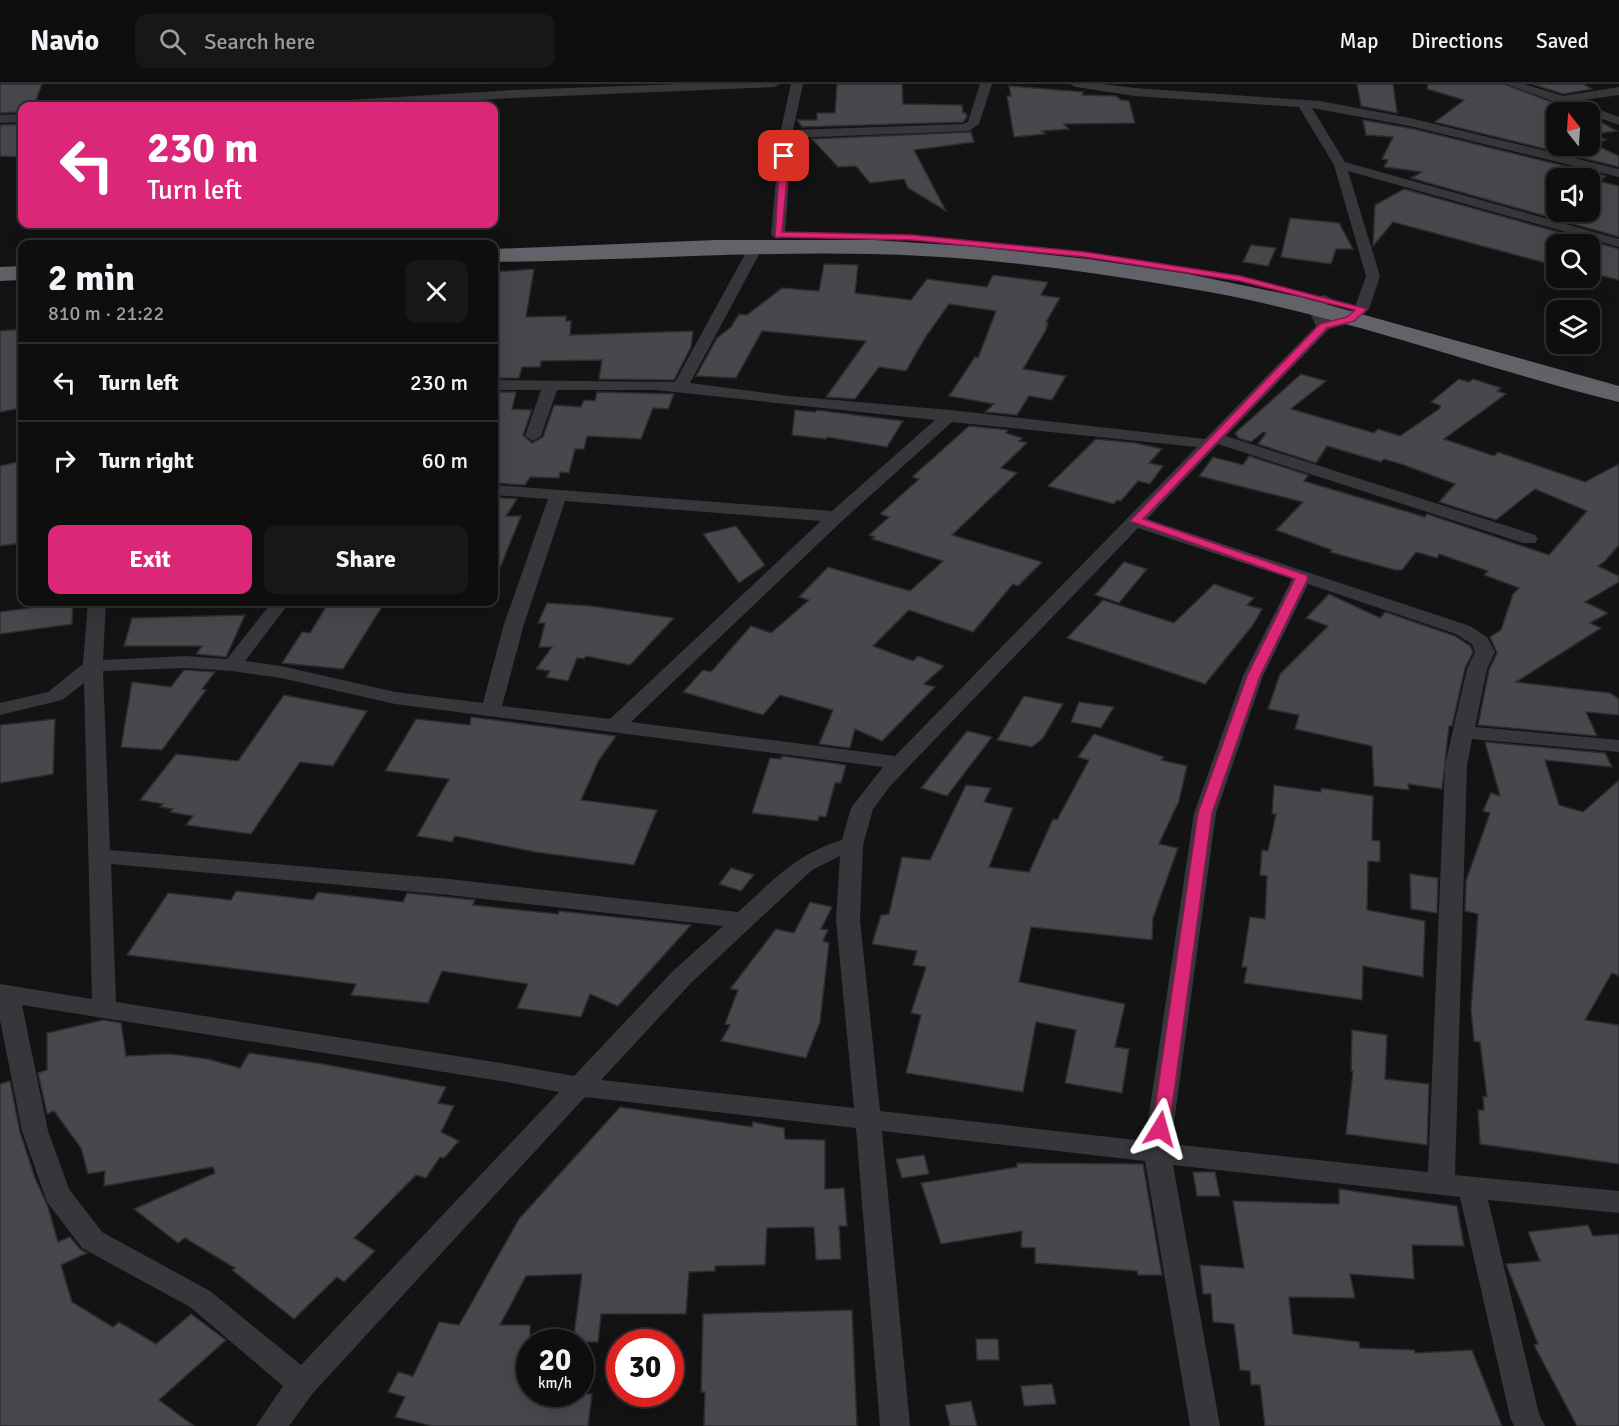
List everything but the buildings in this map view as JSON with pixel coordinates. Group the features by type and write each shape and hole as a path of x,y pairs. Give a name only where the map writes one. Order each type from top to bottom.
{"highway":[{"path":"498,245 778,235 912,238 1085,254 1188,269 1321,311"},
{"path":"498,256 822,246 919,249 1088,266 1188,281 1321,311 1356,314 1619,381"},
{"path":"0,265 18,264"},
{"path":"0,274 18,273"},
{"path":"1356,314 1619,394"}],"street":[{"path":"381,102 513,94 774,84"},
{"path":"778,235 786,134 797,84"},
{"path":"786,134 965,128 973,124 986,84"},
{"path":"1076,84 1135,92 1303,103 1410,122 1619,173"},
{"path":"1512,84 1561,99 1619,121"},
{"path":"1561,99 1619,91"},
{"path":"1303,103 1340,165 1373,276 1356,314"},
{"path":"0,119 18,118"},
{"path":"1340,165 1619,243"},
{"path":"680,387 756,247"},
{"path":"895,1426 848,920 852,845 862,808 900,763 1212,441 1321,311"},
{"path":"498,385 680,387 789,401 1212,441 1529,539"},
{"path":"533,435 551,385"},
{"path":"614,727 836,517 950,415"},
{"path":"498,490 836,517"},
{"path":"491,710 514,624 558,496"},
{"path":"1135,521 1463,630 1480,641 1485,652 1477,669 1456,765 1441,1184"},
{"path":"1205,1426 1157,1152 1205,813 1254,676 1302,578"},
{"path":"97,606 93,666 104,1008"},
{"path":"232,665 278,606"},
{"path":"0,709 55,696 93,666 186,662 232,665 280,672 395,698 900,763"},
{"path":"1463,732 1619,746"},
{"path":"271,1426 302,1384 682,977 804,866 825,853 852,845"},
{"path":"99,856 449,887 744,921"},
{"path":"302,1384 200,1299 92,1240 57,1194 35,1131 7,1027 4,993 580,1087 1471,1188 1619,1202"},
{"path":"1471,1188 1530,1426"}],"route":[{"path":"784,156 778,235 864,235 1085,254 1240,278 1362,309 1350,319 1324,326 1135,521 1302,578 1254,676 1205,813 1160,1129"}]}
